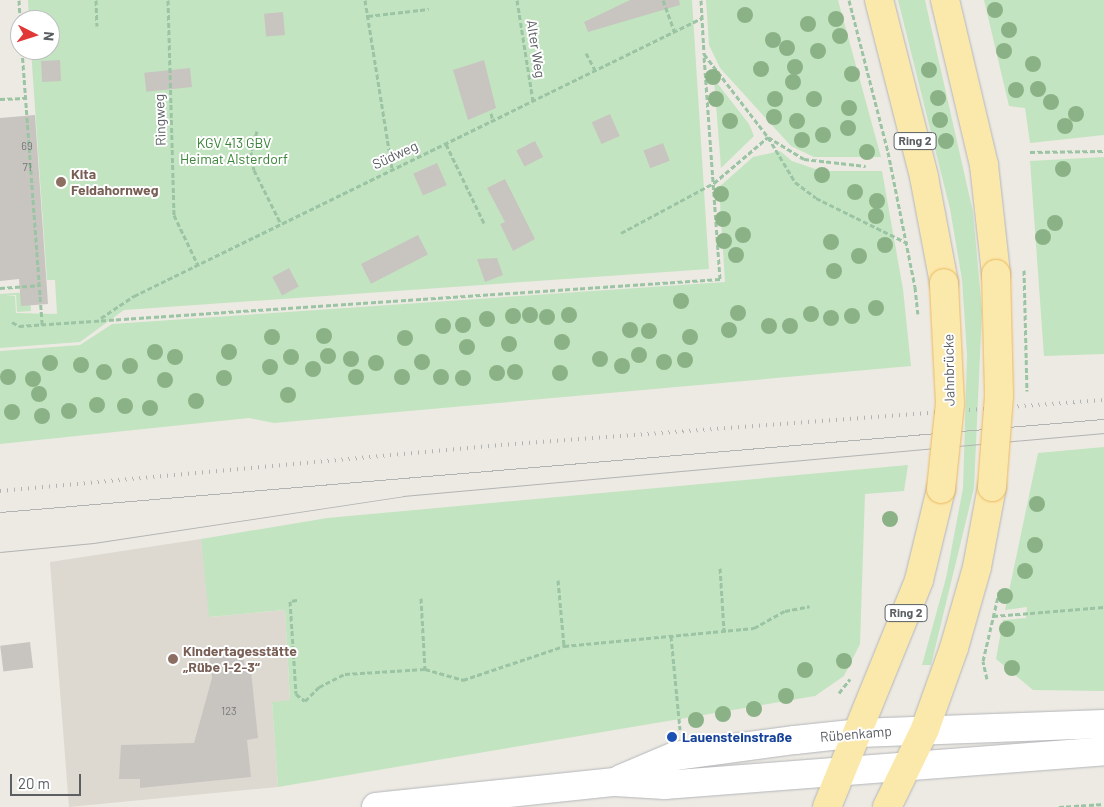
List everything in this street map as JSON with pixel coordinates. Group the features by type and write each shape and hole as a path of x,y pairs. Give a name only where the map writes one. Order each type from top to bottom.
{"main road":[{"name":"Jahnbrücke","path":"859,733 926,559 941,489 950,403 944,282 924,177 879,0"},
{"path":"886,807 925,730 970,597 992,487 1000,395 996,274 984,165 945,0"},
{"name":"Ring 2","path":"827,807 859,733"}],"street":[{"name":"Rübenkamp","path":"615,782 675,756 859,733 1104,724"},
{"name":"Rübenkamp","path":"376,807 615,782 665,785 845,768 908,766 1104,751"}],"path":[{"path":"96,0 97,26"},
{"name":"Ringweg","path":"168,0 174,215 198,265"},
{"path":"365,0 392,168"},
{"name":"Alter Weg","path":"517,0 533,101"},
{"path":"663,0 674,31"},
{"path":"12,322 42,324 101,318 720,278 701,0"},
{"path":"849,0 907,243 915,287 919,325"},
{"path":"368,16 429,9"},
{"name":"Südweg","path":"101,318 134,296 392,168 446,144 702,18"},
{"path":"586,53 595,70"},
{"path":"704,54 768,137 795,182 816,198 907,243"},
{"path":"23,60 33,232 42,324"},
{"path":"0,99 26,98"},
{"path":"491,112 493,120"},
{"path":"257,132 250,152 254,170 281,224"},
{"path":"768,137 804,159 866,166"},
{"path":"621,233 714,183 768,137"},
{"path":"446,144 484,223"},
{"path":"1030,152 1104,151"},
{"path":"0,288 39,285"},
{"path":"720,568 724,630"},
{"path":"558,580 564,646"},
{"path":"421,598 425,669"},
{"path":"297,600 290,601 296,694 306,701 319,687 345,674 425,669 463,680 564,646 754,628 785,611 810,606"},
{"path":"993,616 1104,607"},
{"path":"671,636 680,729 675,756"},
{"path":"1059,807 1104,804"}],"shaded area":[{"name":"Kindertagesstätte „Rübe 1-2-3“","path":"201,539 210,617 285,610 290,701 272,703 278,787 69,807 50,562"}],"green space":[{"name":"KGV 413 GBV Heimat Alsterdorf","path":"28,0 692,0 709,269 124,310 80,342 0,348 0,294 30,292 31,311 17,312 16,295 6,296 15,296 16,313 57,314 55,280 47,280 32,60 60,60 60,10 28,10"},
{"path":"706,0 838,0 881,157 814,157 791,146 720,68 709,45"},
{"path":"898,0 925,0 973,212 982,311 974,488 931,665 922,665 946,578 963,488 967,355 962,280 950,209"},
{"path":"984,0 1104,0 1104,135 1030,143 1025,108 1009,106"},
{"path":"714,79 749,124 754,136 721,168"},
{"path":"780,151 792,161 821,171 882,171 903,289 911,366 274,423 249,418 0,444 0,351 80,345 112,324 725,282 719,187 753,157"},
{"path":"1104,157 1104,354 1044,356 1030,161"},
{"path":"1104,447 1104,691 1033,690 996,659 1003,620 1026,618 1027,607 1005,610 1038,453"},
{"path":"908,465 904,491 865,494 860,644 844,676 815,696 278,787 272,702 290,700 285,610 209,617 201,539 327,518"}],"building":[{"path":"630,0 679,0 680,5 588,32 584,22"},
{"path":"283,12 285,35 266,37 264,14"},
{"path":"60,60 61,81 42,82 41,61"},
{"path":"484,60 496,108 468,120 453,70"},
{"path":"190,68 192,87 146,92 144,73"},
{"path":"610,114 620,136 601,144 592,122"},
{"path":"35,115 48,304 21,306 19,279 0,281 0,118"},
{"path":"535,141 543,157 524,167 516,151"},
{"path":"663,143 670,161 650,168 643,151"},
{"path":"437,163 447,185 423,196 413,174"},
{"path":"505,179 535,239 513,251 500,224 505,222 487,188"},
{"path":"418,235 428,255 371,284 361,264"},
{"path":"497,258 503,275 485,282 477,259"},
{"path":"289,268 299,287 282,295 272,277"},
{"path":"30,642 33,668 3,671 0,646"},
{"path":"243,651 245,672 251,671 258,738 247,740 251,777 140,788 140,779 119,779 121,745 194,743 212,678 209,654"}],"tram line":[{"path":"0,512 1104,419"},
{"path":"0,552 94,543 403,496 1104,433"}],"railway":[{"path":"0,491 501,445 1104,400"}],"place":[{"name":"Kita Feldahornweg","path":"61,182"},
{"name":"Kindertagesstätte „Rübe 1-2-3“","path":"173,659"},
{"name":"Lauensteinstraße","path":"672,737"}]}
